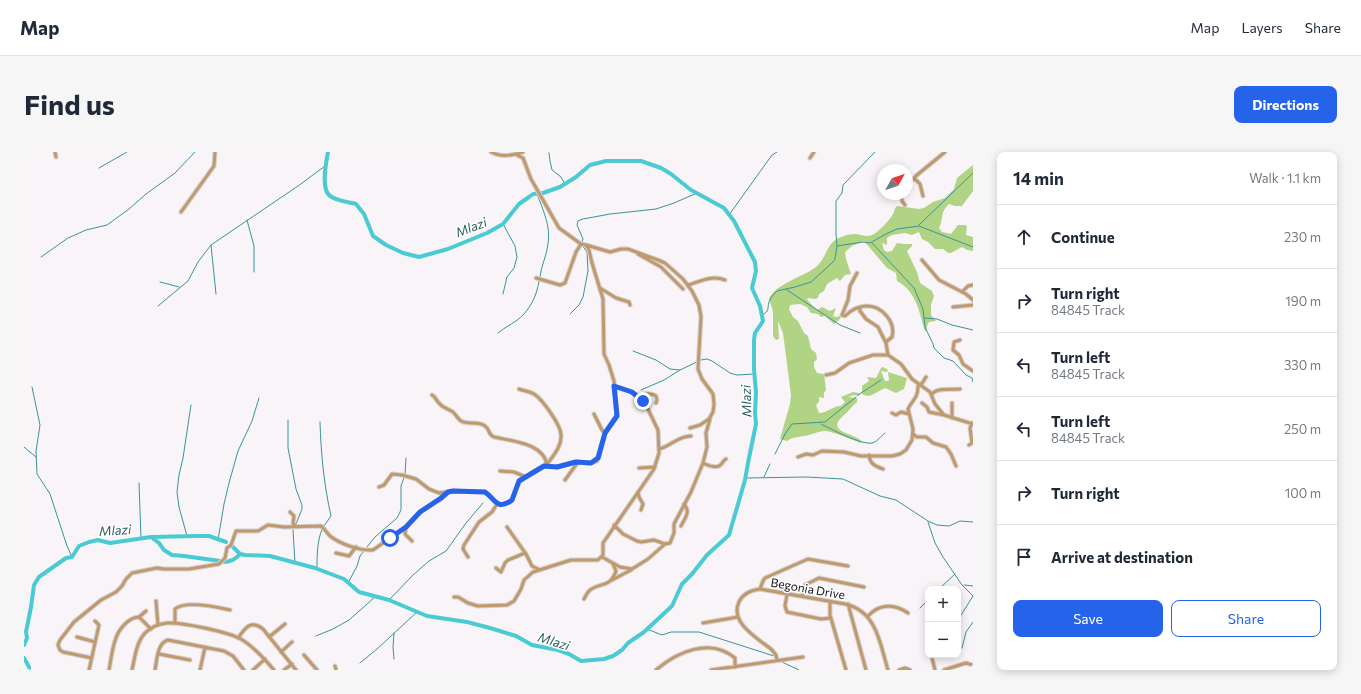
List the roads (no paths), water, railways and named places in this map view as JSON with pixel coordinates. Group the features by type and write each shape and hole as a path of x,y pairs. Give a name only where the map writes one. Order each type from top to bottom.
{"street":[{"path":"55,152 56,157"},
{"path":"181,212 214,166 215,152"},
{"path":"492,152 503,155 517,155 523,152"},
{"path":"810,158 814,152"},
{"path":"923,196 920,184 914,178 945,152"},
{"path":"517,155 523,158 531,179 559,228 586,246 610,252 624,249 665,263 684,279 696,297 701,312 702,322 698,370 702,379 713,394 714,404 706,433 706,447 703,463 691,492 674,524 674,536 670,543 665,544 648,559 602,586 590,590 584,599"},
{"path":"902,200 906,205"},
{"path":"536,278 556,284 563,284 568,276 576,252 581,244"},
{"path":"547,465 557,467 578,462 591,463 596,461 600,456 605,433 617,416 611,369 604,354 603,302 589,250 586,246"},
{"path":"634,252 642,258 661,267 683,289"},
{"path":"922,260 939,280 968,295 973,300"},
{"path":"857,273 850,286 848,300 842,315 844,316 850,311 860,307 868,306 877,308 891,321 893,335 886,342"},
{"path":"688,285 709,278 717,277 725,280"},
{"path":"962,292 968,286 973,285"},
{"path":"600,288 616,298 629,302 630,305"},
{"path":"953,307 973,305"},
{"path":"860,307 860,311 866,319 878,327 886,342 888,355"},
{"path":"960,340 954,342 953,350 959,355 963,364 973,371"},
{"path":"826,375 834,374 849,363 872,355 888,355 897,360 912,379 932,394 935,404 944,415"},
{"path":"798,457 807,454 813,455 822,451 842,451 861,456 894,456 902,453 911,442 913,429 908,408 914,401 918,391 918,386 926,376"},
{"path":"602,557 602,545 614,525 625,512 655,467 659,449 658,430 646,405 639,397 627,390 614,386"},
{"path":"379,487 385,483 390,475 396,474 416,479 429,489 439,493 453,491 485,492 497,504 505,504 512,500 518,483 547,465 558,448 561,435 560,429 547,408 537,396 519,389"},
{"path":"932,394 938,390 960,389"},
{"path":"639,397 653,394 656,396 656,403"},
{"path":"432,395 435,396 439,404 452,411 460,420 484,425 488,432 494,437 520,442 544,455 547,465"},
{"path":"922,403 927,407 929,412 972,423 970,428 972,443 969,445"},
{"path":"952,403 952,418"},
{"path":"892,413 895,415 901,412 909,414"},
{"path":"594,414 605,433"},
{"path":"690,428 704,422 711,416"},
{"path":"912,434 917,437 926,437 933,443 945,447 950,452 956,466"},
{"path":"659,449 667,447 670,443 682,437 691,436"},
{"path":"869,456 874,466 883,469"},
{"path":"703,463 710,466 717,466 726,459"},
{"path":"565,480 578,462"},
{"path":"639,468 655,467"},
{"path":"500,471 514,472 526,477"},
{"path":"92,658 65,653 60,650 58,645 60,640 74,622 101,600 116,592 132,573 157,568 188,569 219,564 225,558 227,548 231,545 236,531 258,530 268,525 278,527 321,526 331,537 341,542 356,547 373,550 406,527 420,512 448,492"},
{"path":"638,492 643,504 641,510"},
{"path":"468,557 463,549 464,545 479,522 492,512 497,504"},
{"path":"681,526 688,512 687,507 684,504"},
{"path":"290,512 294,518 293,523 298,527"},
{"path":"614,525 625,536 637,541 654,540 665,544"},
{"path":"406,527 405,534 412,541"},
{"path":"507,527 532,566 538,569"},
{"path":"336,553 349,556 356,547"},
{"path":"496,568 501,572 506,561 525,553"},
{"path":"602,557 631,570"},
{"path":"454,597 458,597 466,603 473,605 504,606 514,601 526,577 538,569 571,560 596,560 602,557"},
{"path":"760,589 766,578 805,559 813,559 848,566"},
{"path":"611,580 616,571 613,563"},
{"path":"802,596 805,585 819,578 864,587"},
{"name":"Begonia Drive","path":"738,617 738,607 742,597 752,591 760,589 848,604 862,611 868,616"},
{"path":"787,594 785,606 787,612 821,619 831,618"},
{"path":"156,601 158,625"},
{"path":"830,602 831,618 846,670"},
{"path":"175,623 174,611 180,606 200,604 230,610"},
{"path":"848,604 866,670"},
{"path":"888,670 873,623 868,616 876,609 888,606 908,613"},
{"path":"109,670 117,636 130,619 139,617 146,611"},
{"path":"139,617 150,629"},
{"path":"703,623 738,617 743,626 776,654 777,660"},
{"path":"89,670 99,624 95,621"},
{"path":"132,670 138,645 142,637 150,629 158,625 175,623 219,631 238,638 251,646 274,670"},
{"path":"238,638 247,626 254,624 261,627 296,670"},
{"path":"269,637 285,624"},
{"path":"77,638 95,642"},
{"path":"155,670 161,644 167,640 222,650 229,653 244,670"},
{"path":"281,652 292,642"},
{"path":"200,670 205,647"},
{"path":"656,670 681,653 708,647 731,654 735,658 735,667"},
{"path":"158,654 190,660"},
{"path":"304,655 316,670"},
{"path":"711,670 803,657"},
{"path":"932,658 935,670"},
{"path":"253,670 265,659"},
{"path":"944,670 966,663 973,665"},
{"path":"284,670 292,664"},
{"path":"899,670 906,668 910,670"}],"waterway":[{"path":"99,168 127,152"},
{"path":"41,257 68,238 86,230 107,225 175,173 195,152"},
{"name":"Mlazi","path":"232,546 240,554 270,556 315,568 344,579 359,592 389,600 427,616 467,622 490,628 516,636 532,645 558,650 581,661 604,659 613,656 622,650 628,643 644,632 672,606 682,584 707,555 729,535 745,480 756,424 754,340 755,333 763,321 760,306 752,288 756,271 755,262 734,221 724,208 691,190 661,168 641,161 606,161 590,165 576,177 560,187 543,193 533,194 519,204 503,224 487,233 448,249 419,257 403,253 386,245 373,236 364,214 356,204 338,200 329,195 325,186 325,168 328,152"},
{"path":"729,215 772,155 777,152"},
{"path":"837,246 836,201 842,193 843,185 875,152"},
{"path":"549,153 552,170 561,177 565,184"},
{"path":"158,306 188,281 198,262 211,245 325,166"},
{"path":"919,225 973,173"},
{"path":"582,242 583,239 577,225 578,221 610,214 656,209 697,193"},
{"path":"537,194 546,218 549,237 540,277"},
{"path":"247,220 254,246 254,272"},
{"path":"503,224 515,246 517,257 514,268 507,277 503,294"},
{"path":"762,315 767,311 772,296 777,291 811,282 833,262 835,259 837,246 863,242 870,243 897,229 919,226 973,247"},
{"path":"872,243 914,288 923,309 925,327 934,348 944,358 953,361 966,375 972,378 973,382"},
{"path":"211,245 216,294"},
{"path":"570,314 579,305 583,297 588,271 587,252 582,245"},
{"path":"498,333 525,313 534,298 539,281"},
{"path":"160,282 179,287"},
{"path":"787,290 840,325 860,333"},
{"path":"925,318 937,319 952,325 973,330"},
{"path":"633,351 656,360 670,369 680,370 701,360 707,359 730,373 737,375 754,374"},
{"path":"641,390 664,380 680,370"},
{"path":"858,395 881,380"},
{"path":"32,387 40,425 36,451 37,474 50,494 72,557"},
{"path":"775,454 792,424 825,422 856,397"},
{"path":"218,540 224,504 238,451 252,421 259,398"},
{"path":"187,536 179,507 177,492 191,405"},
{"path":"288,420 288,448 296,489 302,505 302,509 296,524"},
{"path":"320,422 323,469 331,516 324,526"},
{"path":"821,424 846,436 867,443 876,441 885,433"},
{"path":"24,447 36,457"},
{"path":"367,547 375,537 397,518 401,510 401,486 405,475 406,458"},
{"path":"764,477 770,464"},
{"path":"746,478 806,477 843,479 880,496 896,500 928,521 937,525 949,526 960,521 973,522"},
{"path":"139,483 141,538"},
{"path":"389,600 429,561 446,551 466,523 483,503"},
{"path":"928,522 935,543 943,557 962,585 973,596"},
{"path":"317,569 318,544 322,529"},
{"path":"293,530 295,563"},
{"name":"Mlazi","path":"24,645 27,638 26,632 34,585 39,577 66,558 72,557 79,546 98,540 110,543 151,537 209,536 226,542"},
{"path":"151,537 159,543 164,550 172,555 220,561"},
{"path":"348,583 357,566 360,556 364,551"},
{"path":"223,562 233,560 240,554"},
{"path":"942,586 955,574"},
{"path":"964,585 973,586"},
{"path":"961,615 973,596"},
{"path":"316,636 349,620 375,597"},
{"path":"920,608 925,603"},
{"path":"360,663 417,612"},
{"path":"962,648 966,632 973,622"},
{"path":"647,629 662,635 671,632 699,632 774,656"},
{"path":"394,633 394,659"},
{"name":"Mlazi","path":"24,658 29,670"},
{"path":"782,662 799,670"}]}
